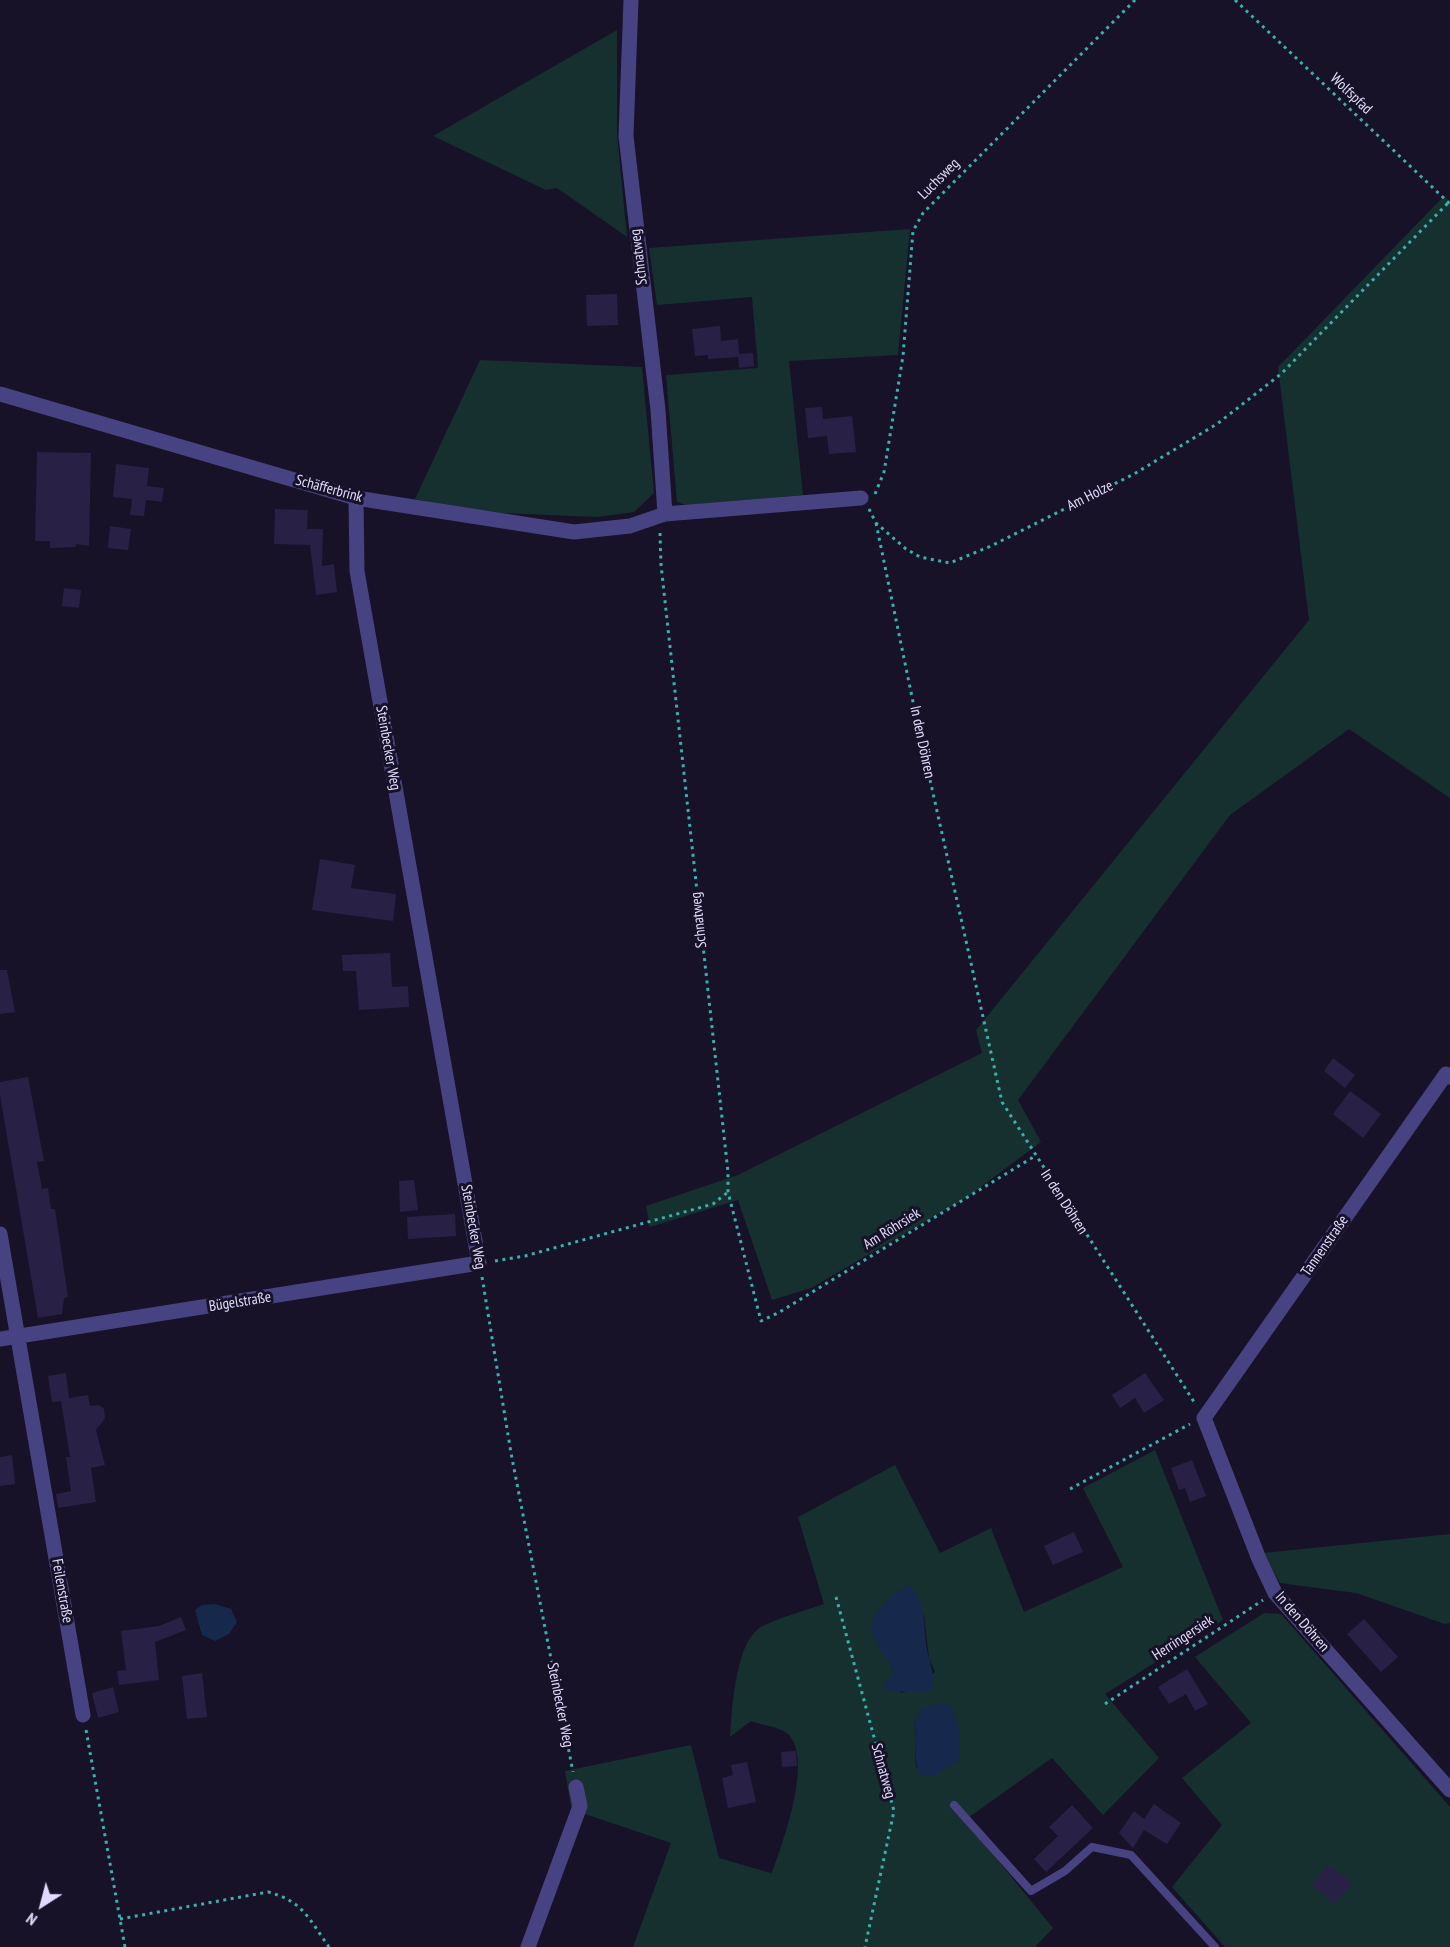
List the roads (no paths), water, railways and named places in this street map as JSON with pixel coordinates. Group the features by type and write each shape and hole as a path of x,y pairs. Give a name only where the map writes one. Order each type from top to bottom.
{"street":[{"name":"Schnatweg","path":"631,0 626,136 658,410 662,515"},
{"name":"Schäfferbrink","path":"0,394 356,498 574,532 630,526 662,515"},
{"name":"Steinbecker Weg","path":"356,498 357,571 479,1263"},
{"path":"662,515 861,498"},
{"name":"Tannenstraße","path":"1204,1418 1448,1075"},
{"name":"Feilenstraße","path":"0,1234 83,1715"},
{"name":"Bügelstraße","path":"0,1339 479,1263"},
{"name":"In den Döhren","path":"1204,1418 1259,1559 1275,1593 1450,1790"},
{"path":"528,1947 580,1806 576,1787"}],"lane":[{"path":"954,1805 1031,1891 1065,1872 1092,1847 1131,1855 1215,1947"}],"water":[{"path":"909,1585 920,1601 922,1610 933,1674 932,1691 888,1692 883,1684 894,1674 873,1636 873,1620 889,1598"},
{"path":"215,1604 231,1609 237,1622 229,1634 215,1641 202,1635 195,1610 202,1605"},
{"path":"940,1703 951,1705 959,1730 959,1760 937,1775 921,1776 916,1763 914,1723 921,1709"}]}
